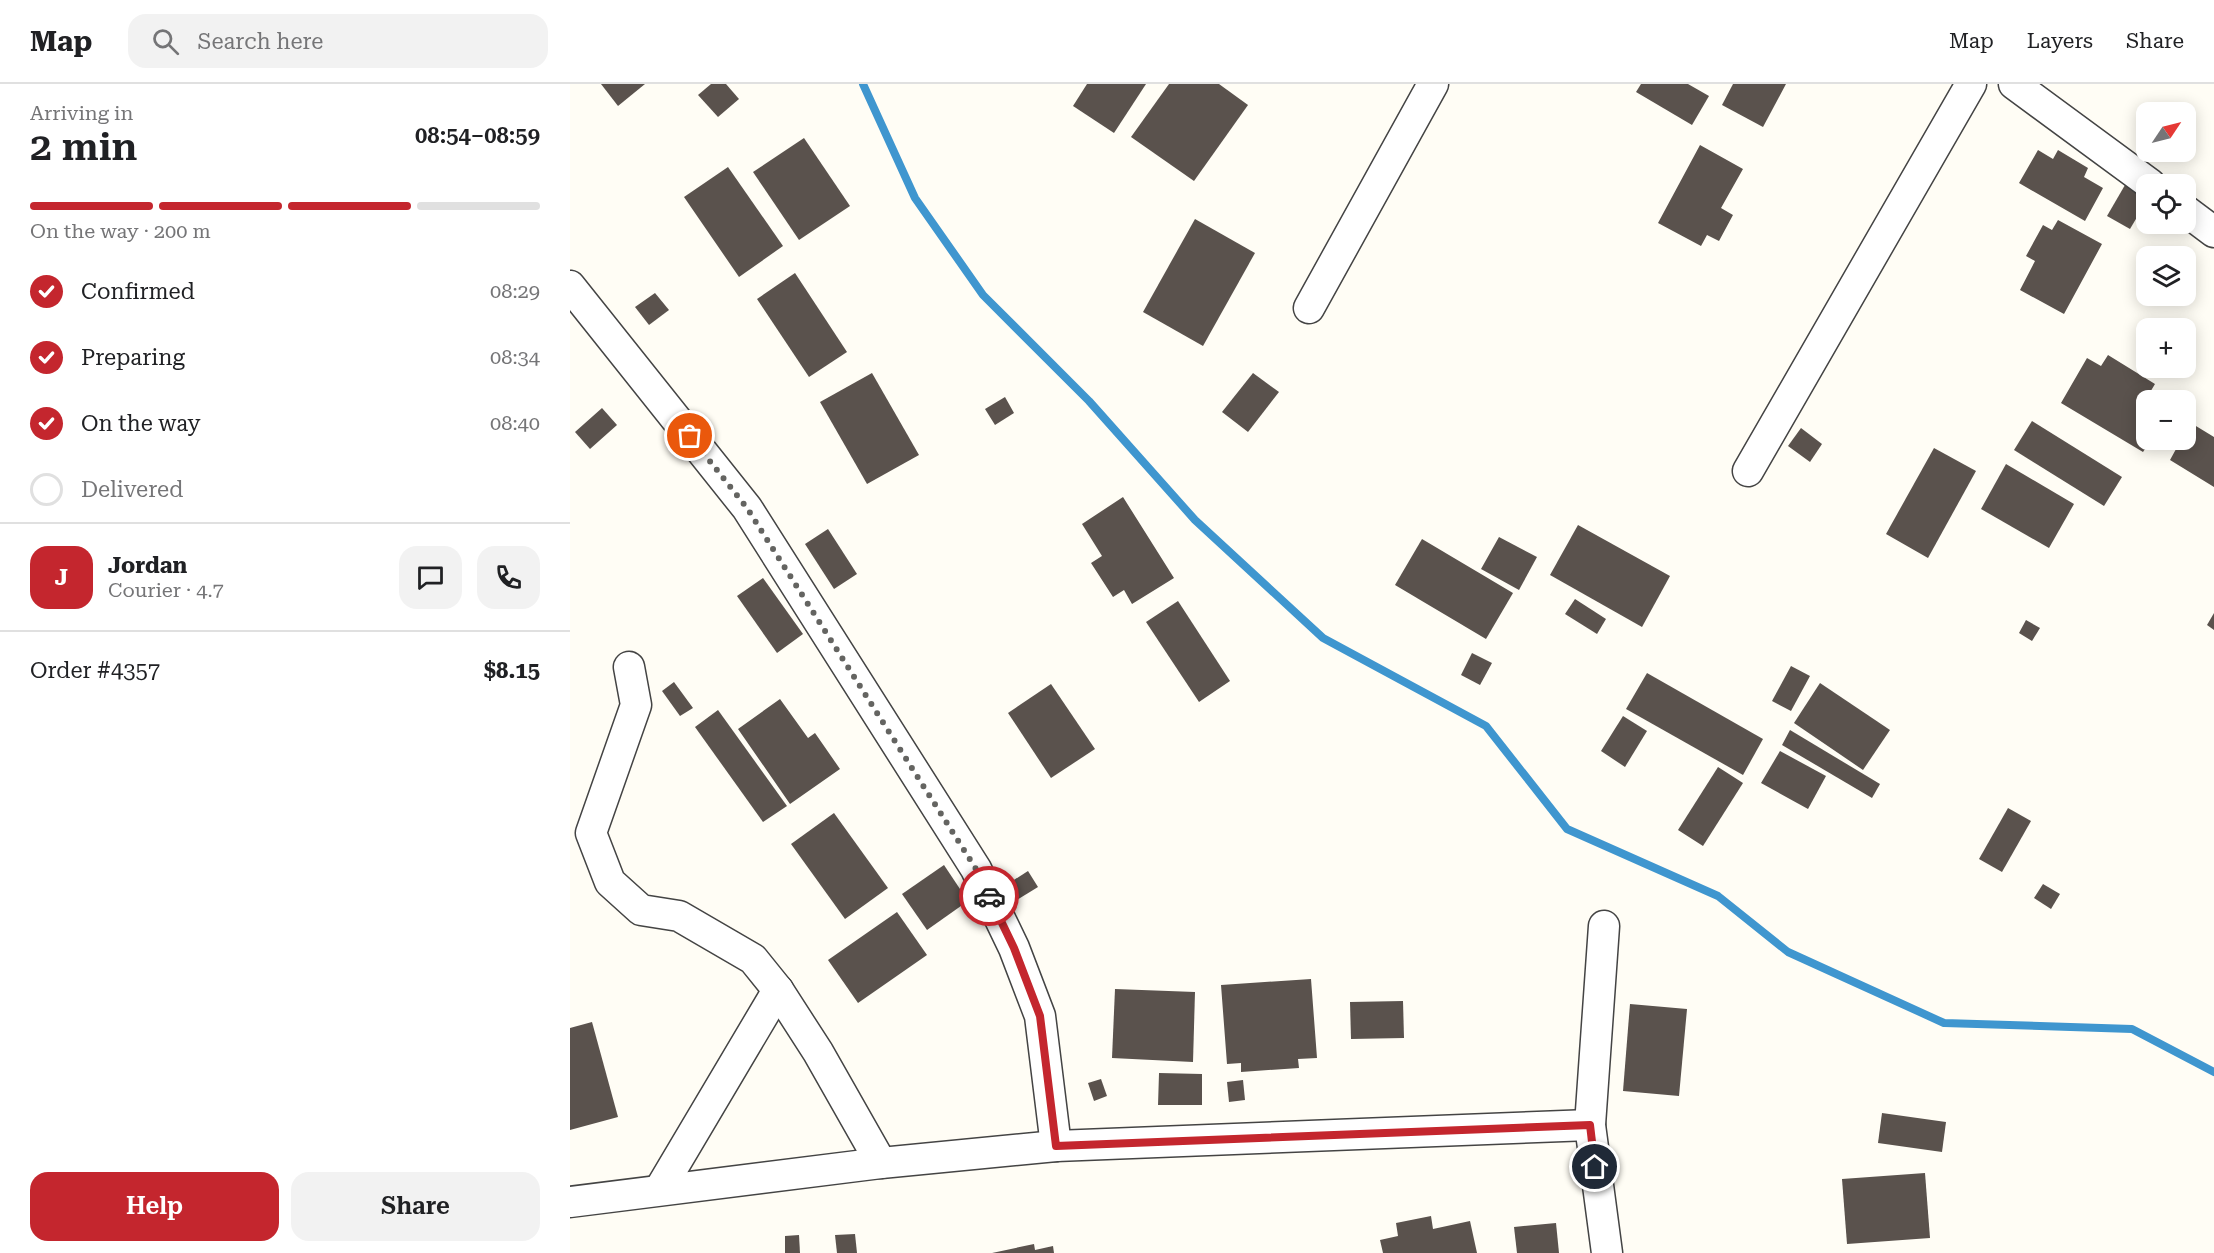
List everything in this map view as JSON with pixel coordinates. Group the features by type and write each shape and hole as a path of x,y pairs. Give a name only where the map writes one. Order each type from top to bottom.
{"street":[{"path":"1309,309 1433,84"},
{"path":"1748,471 1971,84"},
{"path":"2014,84 2136,174"},
{"path":"2196,218 2214,232"},
{"path":"570,286 747,508 976,869 1014,948 1040,1016 1056,1146"},
{"path":"629,667 636,705 591,833 610,882 640,910 679,916 753,959 778,990 818,1052 881,1163"},
{"path":"1604,926 1590,1125 1607,1253"},
{"path":"660,1189 778,990"},
{"path":"570,1202 881,1163 1056,1146 1590,1125"}],"building":[{"path":"601,84 645,84 618,106"},
{"path":"711,84 726,84 739,99 718,117 698,95"},
{"path":"1087,84 1146,84 1114,133 1073,106"},
{"path":"1169,84 1219,84 1248,105 1194,181 1131,137"},
{"path":"1641,84 1688,84 1709,96 1692,125 1636,92"},
{"path":"1733,84 1786,84 1763,127 1722,105"},
{"path":"804,138 850,206 799,240 753,172"},
{"path":"1700,145 1743,169 1721,208 1733,215 1719,241 1707,235 1701,246 1658,223"},
{"path":"2038,150 2053,159 2058,150 2088,168 2084,177 2103,188 2085,221 2019,183"},
{"path":"728,167 783,246 739,277 684,197"},
{"path":"2125,185 2136,191 2136,219 2130,229 2107,216"},
{"path":"1195,219 1255,253 1203,346 1143,312"},
{"path":"2058,220 2102,244 2064,314 2020,290 2035,261 2026,256 2043,225 2052,230"},
{"path":"795,273 847,352 809,377 757,299"},
{"path":"655,293 669,310 649,325 635,307"},
{"path":"2108,355 2136,372 2136,378 2145,378 2155,384 2151,390 2136,390 2136,448 2061,403 2087,358 2101,366"},
{"path":"872,373 919,455 867,484 820,402"},
{"path":"1253,373 1279,392 1248,432 1222,412"},
{"path":"1005,397 1014,413 995,425 985,409"},
{"path":"602,408 617,425 590,449 575,432"},
{"path":"2032,421 2122,477 2104,506 2014,450"},
{"path":"2196,426 2214,437 2214,487 2170,460 2176,450 2196,450"},
{"path":"1801,428 1822,444 1810,462 1788,446"},
{"path":"1934,448 1976,471 1928,558 1886,534"},
{"path":"2006,464 2074,504 2049,548 1981,509"},
{"path":"1123,497 1174,578 1132,604 1124,590 1113,597 1091,563 1102,556 1082,524"},
{"path":"1578,525 1670,576 1642,627 1550,575"},
{"path":"828,529 857,574 834,589 805,544"},
{"path":"1499,537 1537,557 1519,590 1481,569"},
{"path":"1422,539 1513,593 1486,639 1395,585"},
{"path":"763,578 803,634 777,653 737,596"},
{"path":"1575,599 1606,619 1597,634 1565,614"},
{"path":"1178,601 1230,681 1199,702 1146,622"},
{"path":"2214,613 2214,630 2207,625"},
{"path":"2026,620 2040,628 2032,641 2019,633"},
{"path":"1472,653 1492,663 1480,685 1461,675"},
{"path":"1791,666 1810,676 1791,711 1772,701"},
{"path":"1647,673 1763,739 1743,775 1626,709"},
{"path":"674,682 693,708 680,716 662,691"},
{"path":"1820,683 1890,730 1863,770 1794,723"},
{"path":"1051,684 1095,749 1051,778 1008,713"},
{"path":"780,699 808,738 815,733 840,769 790,804 738,729"},
{"path":"718,710 787,806 763,822 695,727"},
{"path":"1623,716 1647,731 1625,767 1601,751"},
{"path":"1790,730 1880,784 1872,798 1782,745"},
{"path":"1780,751 1826,776 1808,809 1761,783"},
{"path":"1718,767 1743,783 1703,846 1678,830"},
{"path":"2008,808 2031,821 2002,872 1979,859"},
{"path":"834,813 888,888 845,919 791,844"},
{"path":"944,865 968,901 927,930 902,894"},
{"path":"1028,871 1038,887 1015,901 1006,885"},
{"path":"2043,884 2060,894 2051,909 2034,898"},
{"path":"897,912 927,955 858,1003 828,960"},
{"path":"1311,979 1317,1058 1298,1059 1299,1068 1241,1072 1241,1063 1227,1064 1221,985"},
{"path":"1115,989 1195,992 1193,1062 1112,1058"},
{"path":"1403,1001 1404,1038 1351,1039 1350,1002"},
{"path":"1630,1004 1687,1009 1679,1096 1623,1091"},
{"path":"592,1022 618,1117 570,1130 570,1028"},
{"path":"1159,1073 1202,1074 1202,1105 1158,1105"},
{"path":"1101,1079 1107,1096 1094,1101 1088,1083"},
{"path":"1243,1080 1245,1100 1229,1102 1227,1082"},
{"path":"1882,1113 1946,1122 1942,1152 1878,1143"},
{"path":"1925,1173 1930,1238 1847,1244 1842,1179"},
{"path":"1431,1216 1433,1229 1470,1221 1477,1253 1383,1253 1380,1240 1398,1236 1396,1223"},
{"path":"1556,1223 1559,1253 1517,1253 1514,1227"},
{"path":"855,1234 857,1253 837,1253 835,1235"},
{"path":"799,1235 800,1253 785,1253 785,1236"},
{"path":"1034,1244 1035,1250 1053,1246 1054,1253 992,1253"}],"waterway":[{"path":"863,84 915,198 983,295 1089,401 1195,520 1323,638 1486,726 1567,829 1718,896 1788,952 1944,1023 2132,1029 2214,1072"}],"way so far":[{"path":"690,436 747,508 976,869 989,896"}],"route":[{"path":"989,896 1014,948 1040,1016 1056,1146 1590,1125 1595,1167"}]}
